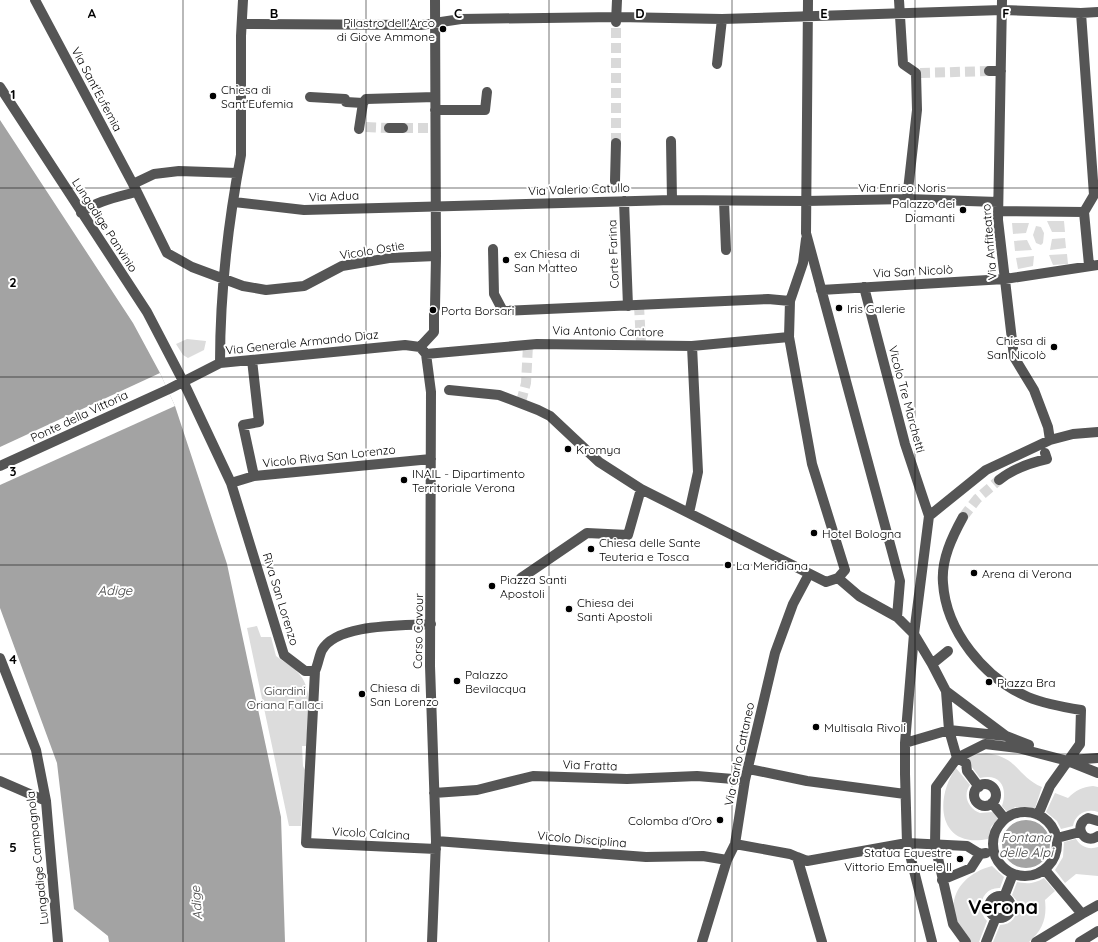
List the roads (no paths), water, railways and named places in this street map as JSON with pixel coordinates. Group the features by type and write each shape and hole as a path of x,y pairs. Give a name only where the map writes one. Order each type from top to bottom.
{"street":[{"name":"Via Sant'Eufemia","path":"35,0 167,253 192,266 223,278"},
{"path":"220,363 223,278 237,173 242,154 241,36 243,24 243,0"},
{"path":"423,351 434,332 436,256 435,0"},
{"path":"617,0 617,20"},
{"path":"449,390 499,395 538,410 550,416 599,462 642,489 826,582 838,578 845,570 812,464 790,337 790,301 803,263 806,233 808,0"},
{"path":"899,0 903,64 917,73 917,110 907,199"},
{"path":"243,24 421,25 435,22 461,20 617,20 808,17 899,13 1002,5 1081,13 1098,12"},
{"name":"Via Anfiteatro","path":"1002,5 1000,168 998,207 1005,279 1014,358 1034,390 1048,427 1050,440"},
{"path":"1081,13 1094,195 1084,212 1094,265"},
{"path":"717,64 722,19"},
{"path":"989,71 1001,71"},
{"name":"Lungadige Panvinio","path":"0,87 146,312 183,381"},
{"path":"435,110 485,110 487,92"},
{"path":"310,97 345,99 346,102 363,103"},
{"path":"362,127 363,103 366,99 435,97"},
{"path":"389,128 403,128"},
{"path":"671,141 672,200"},
{"path":"616,143 616,181"},
{"path":"82,213 86,209 134,188 154,174 179,171 237,173"},
{"name":"Via Valerio Catullo","path":"436,206 619,198 724,201 806,201"},
{"name":"Corte Farina","path":"619,198 628,306"},
{"name":"Via Enrico Noris","path":"806,201 907,199 998,207 1084,212"},
{"path":"724,201 726,250"},
{"name":"Via Adua","path":"234,202 304,210 436,206"},
{"path":"806,233 900,580 897,617"},
{"path":"493,249 494,294 504,311 768,299 790,301"},
{"name":"Vicolo Ostie","path":"223,278 243,286 266,290 304,286 342,266 390,258 436,256"},
{"name":"Via San Nicolò","path":"821,290 1005,279 1094,265"},
{"name":"Vicolo Tre Marchetti","path":"864,287 905,444 929,516"},
{"name":"Via Antonio Cantore","path":"423,351 537,344 692,346 790,337"},
{"name":"Via Generale Armando Diaz","path":"169,389 220,363 405,345 423,351"},
{"path":"689,513 698,472 692,346"},
{"name":"Corso Cavour","path":"423,351 431,392 430,666 436,845 432,942"},
{"path":"252,360 259,422 243,425 254,476"},
{"name":"Riva San Lorenzo","path":"183,381 231,483 284,655 305,671 315,671"},
{"name":"Ponte della Vittoria","path":"0,466 169,389"},
{"path":"932,942 907,843 905,743 914,634 929,516 986,470 1050,440 1073,434 1098,432"},
{"path":"998,480 1016,469 1047,459 1045,453"},
{"name":"Vicolo Riva San Lorenzo","path":"231,483 254,476 431,459"},
{"path":"521,578 587,533 628,535 642,489"},
{"path":"963,517 954,534 948,551 942,582 951,619 963,639 974,656 990,673 1009,687 1045,703 1081,710 1080,744 1050,786 1038,815"},
{"name":"Via Carlo Cattaneo","path":"702,942 726,860 735,844 745,780 749,769 775,653 793,604 809,574"},
{"path":"838,578 859,596 897,617 914,634 946,691 949,730 957,758"},
{"path":"315,671 323,649 340,635 358,629 431,624"},
{"path":"932,664 948,652"},
{"name":"Lungadige Campagnola","path":"0,658 36,750 46,801 58,942"},
{"name":"Vicolo Calcina","path":"315,671 306,843 436,845"},
{"path":"946,691 1006,736"},
{"path":"905,743 949,730 1006,736 1098,773"},
{"path":"966,942 953,924 935,846 936,787 957,758 985,744 1018,748 1068,760 1098,758"},
{"path":"957,758 966,762 967,771 979,787"},
{"path":"749,769 808,781 906,794"},
{"name":"Via Fratta","path":"434,793 477,790 533,776 627,779 697,776 745,780"},
{"path":"0,781 46,801"},
{"path":"989,785 995,790 996,797 992,803 983,806 977,802 975,792 979,787 989,785"},
{"path":"992,803 1006,819"},
{"path":"1021,813 1038,815 1047,820 1053,828 1056,838 1055,855 1045,870 1030,876 1013,874 1004,869 998,861 994,852 995,834 1006,819 1021,813"},
{"path":"1098,821 1091,818 1085,819 1080,825 1080,832 1088,839 1098,836"},
{"path":"1056,838 1080,832"},
{"path":"798,861 807,861 907,843 935,846 967,846 980,854 994,852"},
{"path":"735,844 790,854 798,861 822,942"},
{"name":"Vicolo Disciplina","path":"436,845 646,857 703,856 726,860"},
{"path":"942,880 971,868 980,854"},
{"path":"1045,870 1082,914"},
{"path":"1004,897 1013,874"},
{"path":"997,896 1004,897 1010,904 1010,911 1002,917 996,917 990,912 989,904 997,896"},
{"path":"1036,942 1098,905"},
{"path":"986,942 996,917"},
{"path":"1080,942 1098,931"}],"water":[{"name":"Adige","path":"0,120 133,323 160,373 175,406 227,564 281,817 285,942 109,942 108,936 74,909 57,763 0,608"},
{"name":"Fontana delle Alpi","path":"1026,820 1035,822 1043,827 1048,835 1050,844 1048,853 1043,861 1035,866 1026,868 1017,866 1009,861 1004,853 1002,844 1004,835 1009,827 1017,822"}],"tunnel":[{"path":"616,23 616,143"},
{"path":"920,73 989,71"},
{"path":"366,127 389,128"},
{"path":"403,128 435,128"},
{"path":"615,181 616,192"},
{"path":"639,305 641,344"},
{"path":"521,402 526,383 528,345"},
{"path":"963,517 977,499 999,480"}],"place":[{"name":"Pilastro dell'Arco di Giove Ammone","path":"443,29"},
{"name":"Chiesa di Sant'Eufemia","path":"213,96"},
{"name":"Palazzo dei Diamanti","path":"963,210"},
{"name":"ex Chiesa di San Matteo","path":"506,260"},
{"name":"Iris Galerie","path":"839,308"},
{"name":"Porta Borsari","path":"433,310"},
{"name":"Chiesa di San Nicolò","path":"1054,347"},
{"name":"Kromya","path":"568,449"},
{"name":"INAIL - Dipartimento Territoriale Verona","path":"404,480"},
{"name":"Hotel Bologna","path":"814,533"},
{"name":"Chiesa delle Sante Teuteria e Tosca","path":"591,549"},
{"name":"La Meridiana","path":"728,565"},
{"name":"Arena di Verona","path":"974,573"},
{"name":"Piazza Santi Apostoli","path":"492,586"},
{"name":"Chiesa dei Santi Apostoli","path":"569,609"},
{"name":"Palazzo Bevilacqua","path":"457,681"},
{"name":"Piazza Bra","path":"989,682"},
{"name":"Chiesa di San Lorenzo","path":"362,694"},
{"name":"Multisala Rivoli","path":"816,727"},
{"name":"Colomba d'Oro","path":"720,820"},
{"name":"Statua Equestre Vittorio Emanuele II","path":"960,859"}],"district":[{"name":"Verona","path":"1003,906"}],"park label":[{"name":"Giardini Oriana Fallaci","path":"285,697"}]}
